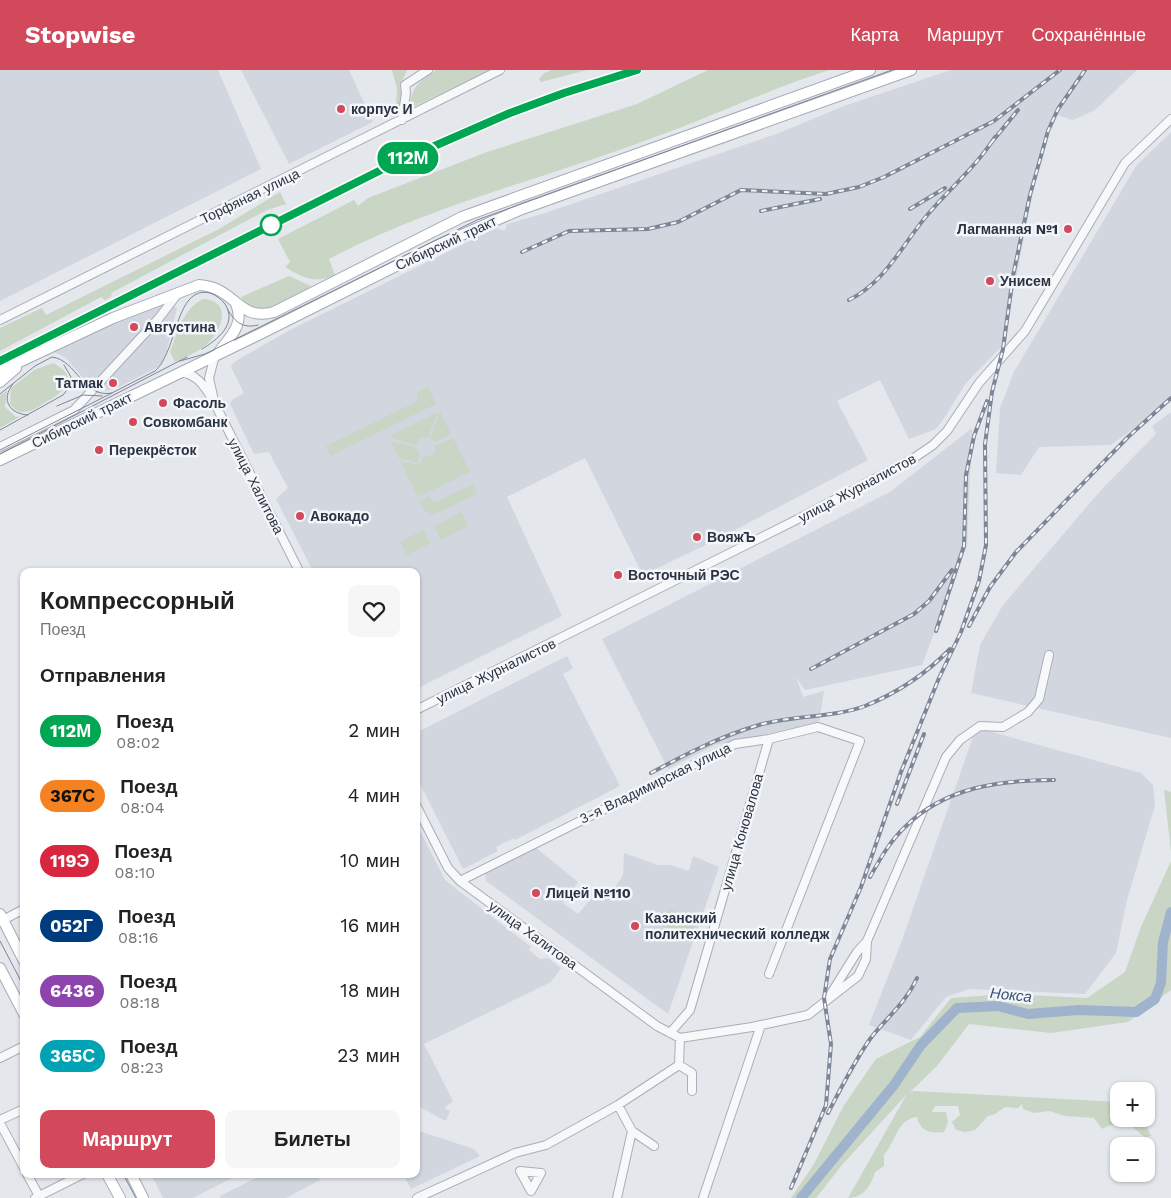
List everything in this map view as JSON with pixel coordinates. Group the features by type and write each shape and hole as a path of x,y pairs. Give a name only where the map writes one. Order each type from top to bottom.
{"main road":[{"name":"Сибирский тракт","path":"0,371 113,318 199,285 209,286 224,292 248,313 256,316 274,312 462,217 870,70"},
{"name":"Сибирский тракт","path":"0,460 438,245 522,209 911,70"},
{"path":"216,355 231,337 238,323 239,313 234,301"},
{"path":"0,382 30,357"},
{"path":"1,917 20,953"},
{"path":"0,968 20,1006"},
{"path":"109,1178 120,1198"},
{"path":"133,1178 143,1198"}],"street":[{"path":"402,120 406,92 405,86 428,70"},
{"name":"Торфяная улица","path":"0,320 500,70"},
{"name":"улица Журналистов","path":"420,708 796,520 914,458 934,445 947,431 979,383 1025,331 1125,163 1171,119"},
{"name":"Сибирский тракт","path":"0,447 74,410 159,318 180,292"},
{"path":"213,400 209,378 216,355"},
{"path":"180,372 200,380 213,400"},
{"name":"улица Халитова","path":"213,400 297,568"},
{"path":"827,1000 857,952 867,941 946,758 960,740 980,726 1003,727 1028,712 1039,699 1048,656"},
{"name":"3-я Владимирская улица","path":"460,881 735,744 769,739 818,727 860,741 769,974"},
{"name":"улица Коновалова","path":"670,1033 690,1010 769,739"},
{"name":"улица Халитова","path":"420,813 448,868 460,881 657,1026 680,1038"},
{"path":"1,917 20,910"},
{"path":"679,1065 680,1038 761,1025 808,1015 858,976 866,959 867,941"},
{"path":"703,1198 761,1025"},
{"path":"0,1058 20,1048"},
{"path":"679,1065 692,1073 692,1091"},
{"path":"417,1198 515,1153 546,1145 618,1105 679,1065"},
{"path":"618,1105 632,1131 654,1146"},
{"path":"20,1111 0,1122 20,1160"},
{"path":"616,1198 632,1131"},
{"path":"29,1178 37,1197 75,1178"}],"shaded area":[{"path":"0,70 218,70 261,169 0,301"},
{"path":"241,70 349,70 373,122 289,164"},
{"path":"951,70 1137,70 1095,110 1073,120 1054,114 1042,146 1003,345 966,383 941,423 934,430 909,439 880,380 837,401 868,460 718,539 643,575 585,458 507,497 562,616 420,687 420,568 311,568 276,499 288,488 269,452 254,454 230,404 232,400 244,393 231,367 234,362 290,330 496,228 505,231 507,224 545,213 779,133 844,106"},
{"path":"1171,132 1171,401 1111,445 1039,447 1021,475 996,473 1000,408 1014,372 1136,166"},
{"path":"164,301 177,308 165,358 158,367 119,387 106,391 87,383 66,358 52,351"},
{"path":"1171,412 1171,738 971,693 980,645 1003,605 1101,490 1156,434 1152,426"},
{"path":"972,428 967,545 922,665 805,690 796,677 803,697 824,691 819,723 715,745 668,769 602,639 890,492"},
{"path":"567,656 573,668 563,674 620,786 515,840 514,838 496,847 498,851 463,869 420,784 420,731"},
{"path":"981,729 1141,773 1153,785 1155,805 1127,900 1116,953 1085,994 970,989 946,997 911,1040 869,1025 901,943 974,734"},
{"path":"420,831 445,880 531,947 529,950 540,959 548,958 561,968 551,982 424,1044 453,1101 444,1108 450,1111 446,1121 420,1107"},
{"name":"Казанский политехнический колледж","path":"535,847 578,882 563,903 578,914 591,899 615,887 623,875 624,853 658,865 670,865 689,871 693,856 719,867 668,1014 486,881 485,873"},
{"path":"420,1131 474,1149 480,1156 411,1189 405,1178 420,1178"},
{"path":"153,1178 232,1178 193,1198 163,1198"},
{"path":"256,1178 319,1178 320,1180 286,1198 220,1198 220,1196"}],"green space":[{"path":"392,70 407,70 401,83 401,106 396,108 397,89"},
{"path":"436,70 491,70 409,109 414,90"},
{"path":"551,70 587,70 541,82 539,79 543,74"},
{"path":"708,70 829,70 614,152 448,207 408,223 329,259 335,275 328,278 304,277 285,267 290,262 278,239 354,200 358,206 368,198 487,152 637,104"},
{"path":"280,192 286,204 267,210 111,293 112,296 105,300 101,297 0,351 0,328 42,308 46,315 219,229"},
{"path":"289,276 311,286 304,292 269,310 249,308 241,297"},
{"path":"203,299 213,301 219,305 222,311 220,325 206,345 175,362 170,352 185,315"},
{"path":"53,363 66,374 68,380 63,390 31,411 22,412 15,409 10,404 11,388 34,370"},
{"path":"428,387 436,404 331,456 326,446 418,401 417,392"},
{"path":"7,390 5,407 16,417 21,416 0,428 0,396"},
{"path":"438,412 428,437 420,438 416,445 390,438 393,434"},
{"path":"440,412 451,434 435,442 430,438"},
{"path":"453,438 470,472 418,497 400,461 420,465 423,457 433,455 436,445"},
{"path":"390,441 415,447 420,456 418,463 399,458"},
{"path":"473,484 477,494 433,515 425,511 420,501 429,496 434,503"},
{"path":"461,512 468,526 441,540 434,526"},
{"path":"423,530 430,543 407,555 400,542"},
{"path":"1164,790 1171,792 1171,852"},
{"path":"1171,861 1171,990 1128,1022 1051,1033 969,1024 937,1066 909,1093 913,1091 1110,1102 1110,1126 1102,1129 1094,1118 1065,1116 1049,1111 1034,1113 1023,1109 1022,1104 1018,1108 1005,1107 995,1114 988,1116 975,1130 965,1132 956,1130 952,1122 960,1115 958,1106 935,1106 932,1112 946,1112 948,1122 944,1132 930,1132 926,1130 918,1122 917,1117 905,1122 884,1155 884,1166 875,1172 866,1190 858,1196 848,1198 907,1094 842,1165 816,1198 791,1198 814,1164 844,1105 876,1059 920,1037 951,998 1006,994 1087,998 1125,972 1141,927"},
{"path":"669,908 696,924 687,940 660,924"},
{"path":"1133,1127 1147,1127 1151,1136 1144,1137"}],"waterway":[{"name":"Нокса","path":"801,1198 894,1085 921,1045 957,1008 998,1006 1028,1014 1079,1010 1136,1012 1155,999 1161,983 1163,942 1171,912"}],"tram line":[{"path":"180,361 205,354 477,220 892,70"},
{"path":"0,450 155,371 163,362 183,309 190,299 199,293 210,293 218,297 225,304 229,318 224,331 202,349"},
{"path":"228,310 240,323 248,326 258,325"},
{"path":"0,394 35,366 52,357 68,365 94,390 102,393 112,393"},
{"path":"0,454 187,357"},
{"path":"0,430 63,395 67,390 71,377 64,365"},
{"path":"13,384 7,395 7,401 16,412 28,415"},
{"path":"57,406 83,395 102,396"},
{"path":"0,941 20,979"},
{"path":"125,1178 136,1198"}],"railway":[{"path":"0,361 391,165 493,120 564,93 637,70"},
{"path":"522,252 569,231 648,229 678,222 741,190 826,194 859,187 884,177 994,121 1060,70"},
{"path":"791,1188 826,1105 831,1044 824,998 830,959 861,887 901,772 939,678 961,632 979,581 986,545 985,444 992,392 1003,349 1013,276 1030,195 1048,131 1058,109 1085,70"},
{"path":"991,143 1018,110"},
{"path":"849,300 874,283 884,272 919,225 972,167 995,137"},
{"path":"910,209 945,188"},
{"path":"761,211 820,199"},
{"path":"969,626 990,587 1016,552 1128,437 1171,398"},
{"path":"936,631 964,546 966,475 974,436 987,401"},
{"path":"811,669 914,614 929,601 952,570"},
{"path":"651,773 704,746 731,734 759,725 840,713 865,706 910,682 931,667 950,649"},
{"path":"897,804 924,734"},
{"path":"870,877 900,832 921,813 938,803 974,788 994,784 1054,780"},
{"path":"828,1113 864,1048 876,1031 902,1003 917,978"}],"train":[{"name":"112М","path":"0,361 391,165 510,113 564,93 637,70"}],"place":[{"name":"корпус И","path":"341,109"},
{"name":"Лагманная №1","path":"1068,229"},
{"name":"Унисем","path":"990,281"},
{"name":"Августина","path":"134,327"},
{"name":"Татмак","path":"113,383"},
{"name":"Фасоль","path":"163,403"},
{"name":"Совкомбанк","path":"133,422"},
{"name":"Перекрёсток","path":"99,450"},
{"name":"Авокадо","path":"300,516"},
{"name":"ВояжЪ","path":"697,537"},
{"name":"Восточный РЭС","path":"618,575"},
{"name":"Лицей №110","path":"536,893"},
{"name":"Казанский политехнический колледж","path":"635,926"}]}
